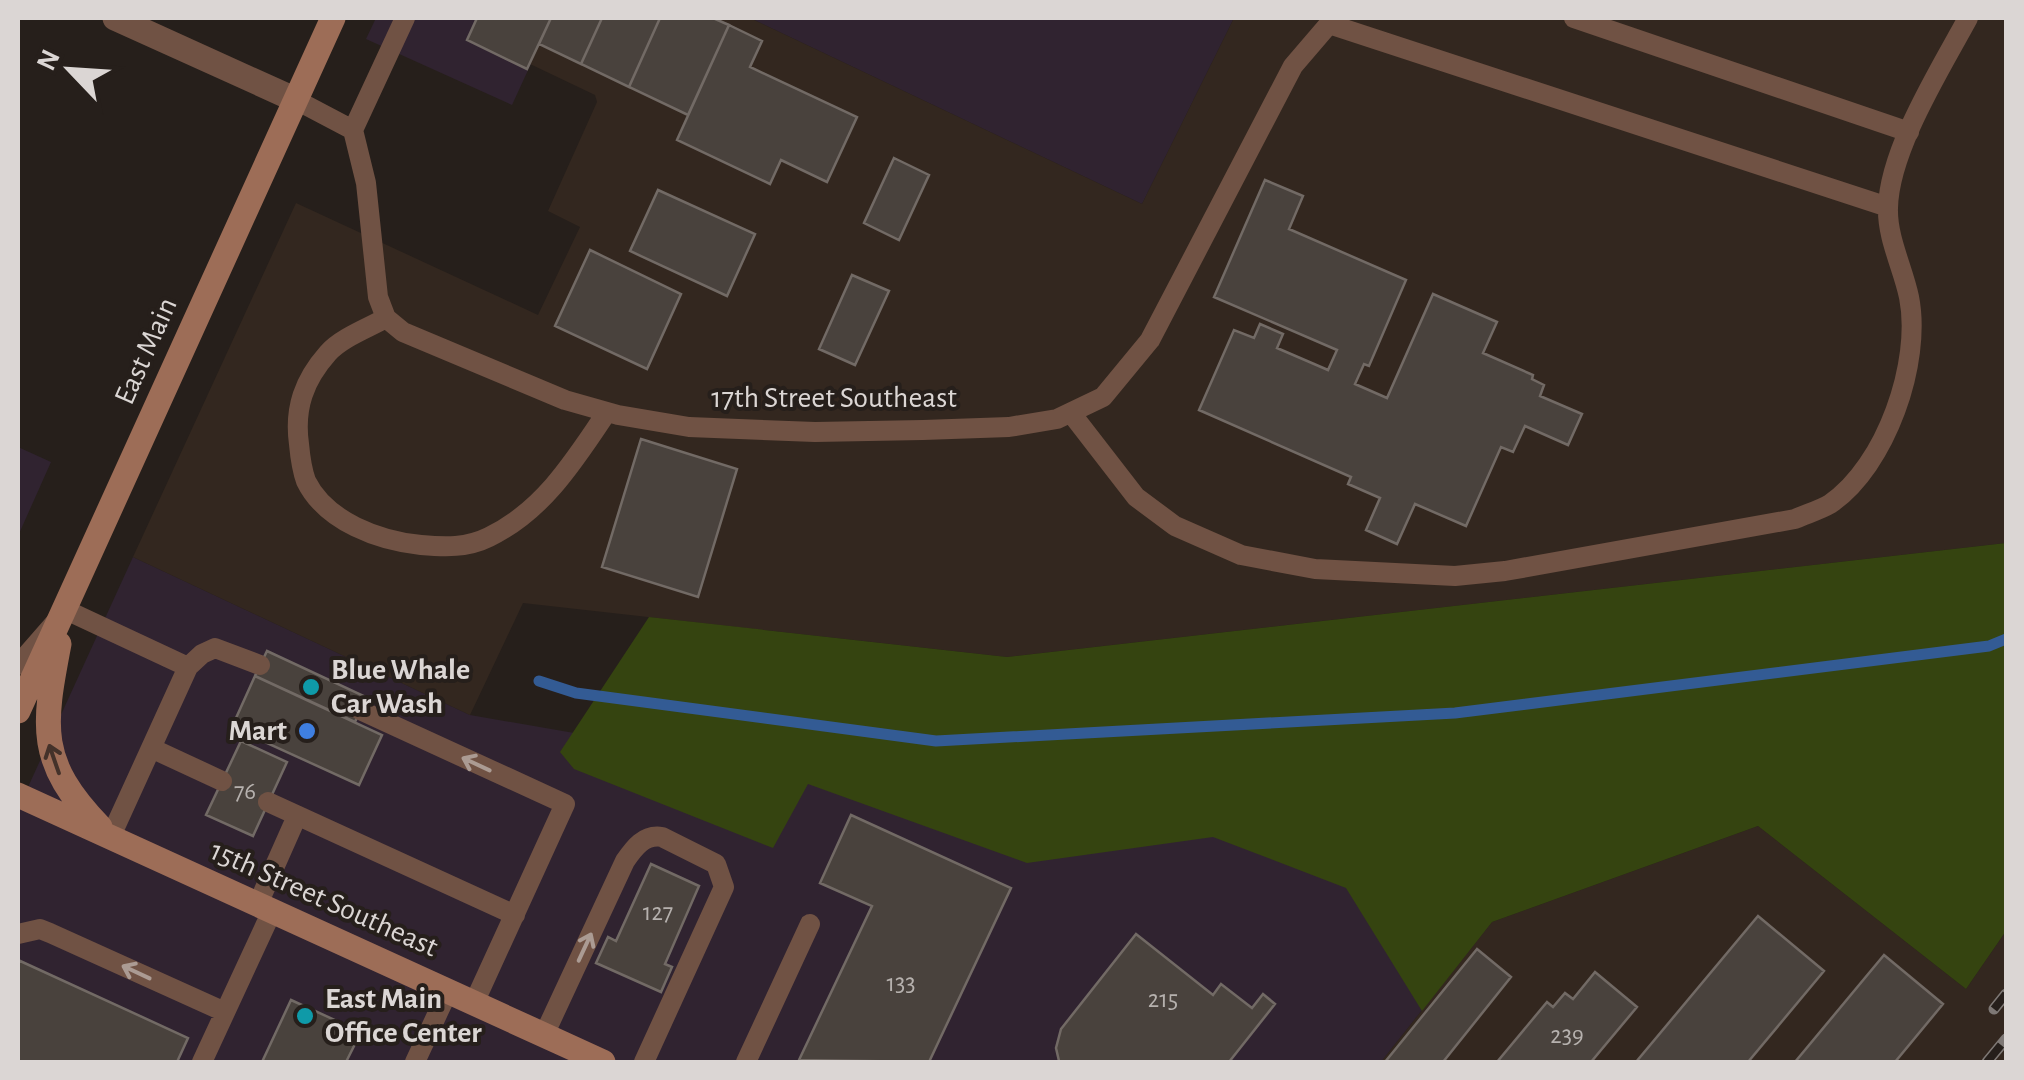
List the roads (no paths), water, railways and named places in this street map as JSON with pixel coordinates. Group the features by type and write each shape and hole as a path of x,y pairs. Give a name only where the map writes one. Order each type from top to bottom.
{"main road":[{"name":"East Main","path":"18,711 334,18"},
{"path":"66,610 48,708 50,749 70,791 110,838"},
{"name":"15th Street Southeast","path":"18,794 474,1003 556,1048 603,1062"}],"street":[{"path":"115,18 296,100"}],"lane":[{"path":"405,18 353,130 366,183 378,297 386,318 330,350 305,384 296,420 306,480 322,503 349,524 401,543 451,548 486,539 524,516 565,475 607,412"},
{"path":"1574,18 1910,132"},
{"path":"1070,412 1136,497 1175,526 1241,555 1315,569 1472,574 1795,519 1830,504 1860,474 1887,429 1907,378 1912,336 1910,298 1894,246 1888,208 1897,163 1910,132 1968,18"},
{"path":"1335,21 1888,208"},
{"name":"17th Street Southeast","path":"386,318 394,327 421,340 565,400 607,412 689,426 815,432 1010,428 1057,419 1103,397 1150,340 1293,66 1335,21"},
{"path":"296,100 353,130"},
{"path":"18,664 66,610 188,667"},
{"path":"110,838 188,667 214,648 260,665"},
{"path":"360,710 565,804 474,1003"},
{"path":"151,748 222,780"},
{"path":"268,802 515,915"},
{"path":"202,1062 225,1012 297,816"},
{"path":"556,1048 625,861 642,841 662,837 716,864 724,887 644,1062"},
{"path":"746,1062 810,924"},
{"path":"18,934 40,929 50,932 225,1012"},
{"path":"415,1062 448,991"}],"waterway":[{"path":"539,681 576,693 936,741 1455,713 1989,646 2006,639"}],"railway":[{"path":"1994,1009 2006,994"},
{"path":"1987,1062 2006,1039"}],"place":[{"name":"Blue Whale Car Wash","path":"311,687"},
{"name":"Mart","path":"307,731"},
{"name":"East Main Office Center","path":"305,1016"}]}
